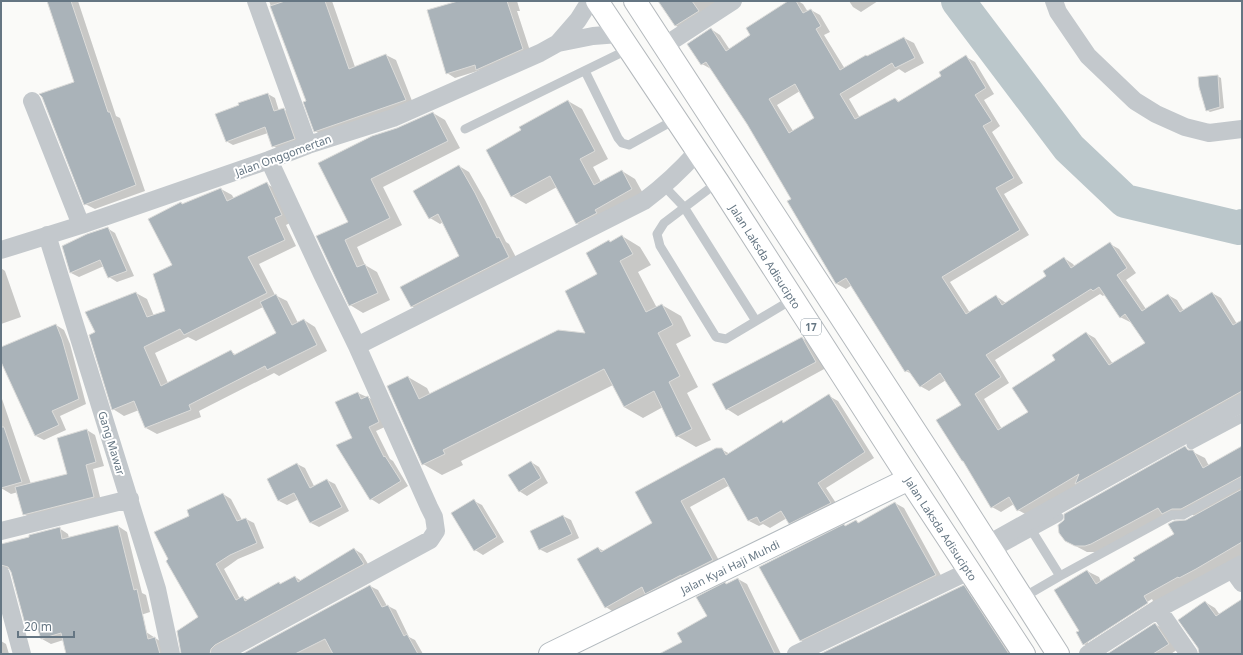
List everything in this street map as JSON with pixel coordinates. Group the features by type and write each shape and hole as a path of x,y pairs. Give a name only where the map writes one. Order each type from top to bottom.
{"main road":[{"name":"Jalan Laksda Adisucipto","path":"597,1 718,182 909,479 1024,654"},
{"path":"635,1 991,548 1058,654"},
{"name":"Jalan Kyai Haji Muhdi","path":"550,654 909,479"}],"street":[{"path":"256,1 308,145"},
{"path":"558,43 578,20 590,1"},
{"path":"664,46 733,1"},
{"path":"1054,1 1058,12 1088,56 1134,101 1156,114 1185,127 1209,133 1242,129"},
{"path":"558,43 592,36 624,41"},
{"name":"Jalan Onggomertan","path":"1,250 81,225 308,145 393,118 540,53 558,43"},
{"path":"32,101 81,225"},
{"path":"357,346 644,201 664,186 698,152"},
{"path":"220,654 430,540 436,531 434,518 357,346 269,160"},
{"name":"Gang Mawar","path":"47,235 157,589 171,654"},
{"path":"991,548 1242,403"},
{"path":"1,531 130,499"},
{"path":"796,654 969,571"},
{"path":"1088,654 1158,609 1239,572"},
{"path":"1,575 5,605 22,654"},
{"path":"1158,609 1189,654"}],"lane":[{"path":"466,129 585,71 624,41"},
{"path":"585,71 618,138 622,143 628,145 676,119"},
{"path":"718,182 664,223 657,234 660,246 716,337 726,339 793,299"},
{"path":"664,186 684,207 756,321"},
{"path":"1191,445 1242,418"},
{"path":"1022,598 1172,515 1183,515 1242,482"},
{"path":"991,548 1032,531 1059,517"},
{"path":"1032,531 1060,576"}],"building":[{"path":"47,1 71,1 108,112 110,112 136,185 84,205 42,97 39,94 74,82"},
{"path":"285,1 325,1 349,69 386,54 406,100 314,132 303,102 306,101 270,6"},
{"path":"458,1 507,1 523,49 476,70 475,65 446,74 427,10"},
{"path":"658,1 692,1 699,11 675,26"},
{"path":"788,1 796,1 803,13 811,9 821,26 816,29 840,70 866,55 867,56 904,37 915,58 895,68 892,63 840,94 855,119 895,98 898,102 941,76 939,72 966,55 986,88 975,95 992,121 983,126 1014,178 996,188 1020,230 942,277 966,314 996,295 1002,305 1046,276 1043,271 1064,257 1071,268 1110,242 1127,268 1117,275 1142,311 1168,294 1180,312 1212,292 1233,325 1242,320 1242,391 1075,484 1079,474 1017,511 1009,497 991,508 936,420 961,405 940,373 920,387 908,370 905,372 846,278 836,284 787,201 791,199 747,124 706,62 701,65 687,44 711,28 726,51 750,35 746,28","holes":["795,84 814,118 789,133 769,99","1099,287 1120,318 1125,314 1145,343 1109,365 1086,332 1052,355 1055,360 1012,388 1028,412 998,430 975,394 1001,377 986,355 1091,289 1093,291"]},
{"path":"1218,75 1220,107 1206,111 1199,87 1198,77"},
{"path":"268,93 274,111 284,108 295,139 272,147 265,127 226,142 215,114 239,105 238,103"},
{"path":"568,100 595,151 580,159 594,185 622,170 632,189 595,210 597,213 576,224 550,176 511,197 486,150 521,130 519,127"},
{"path":"433,112 448,141 371,179 390,218 345,240 357,267 365,264 378,293 349,306 316,236 348,222 318,163 372,136 397,128"},
{"path":"459,165 475,193 497,238 499,237 509,257 411,307 400,287 459,256 438,214 429,219 413,191"},
{"path":"267,182 282,215 275,218 285,240 248,257 267,293 184,335 180,329 144,347 161,386 231,350 234,355 276,333 260,302 276,294 292,325 304,319 317,345 267,370 265,366 189,405 191,410 145,428 134,401 112,410 89,335 95,332 85,312 136,292 147,317 165,311 153,274 172,265 148,219 181,202 182,204 221,188 227,201"},
{"path":"108,227 127,271 108,278 100,260 70,273 62,246 87,234"},
{"path":"622,235 633,254 620,261 646,312 662,304 673,325 658,333 680,376 669,382 692,429 676,437 654,391 624,407 604,369 443,450 445,454 422,465 387,386 408,376 419,399 558,330 585,333 565,291 597,274 586,253 609,240 610,242"},
{"path":"56,324 62,339 79,399 52,411 59,425 35,436 1,362 1,347"},
{"path":"802,337 816,362 726,410 712,384"},
{"path":"358,392 361,399 368,396 379,422 369,427 384,457 385,456 401,481 370,500 336,445 352,438 335,402"},
{"path":"829,394 865,452 818,483 831,503 789,524 781,511 760,523 757,517 748,521 724,478 681,501 713,560 645,594 642,587 605,608 577,559 598,547 601,552 652,523 635,492 716,448 722,448 726,455 782,420 783,423"},
{"path":"1,427 4,427 22,482 1,488"},
{"path":"87,429 96,462 86,465 94,497 23,515 15,487 67,474 57,438"},
{"path":"1185,446 1188,450 1193,450 1203,468 1242,446 1242,476 1181,509 1172,509 1162,514 1158,508 1085,546 1075,546 1065,541 1059,533 1058,525 1064,520 1064,514"},
{"path":"531,461 541,478 519,492 508,475"},
{"path":"297,463 310,488 327,479 342,507 310,523 294,493 278,501 267,479"},
{"path":"1242,489 1242,542 1196,569 1144,596 1148,603 1083,645 1076,632 1079,631 1054,590 1087,570 1096,584 1135,560 1133,558 1174,534 1168,524 1174,521 1186,520"},
{"path":"223,493 237,521 246,518 257,543 230,555 216,564 236,600 243,596 245,601 279,582 280,584 295,576 298,582 354,548 364,564 215,645 211,649 210,654 181,654 177,631 198,617 166,561 168,559 154,532 189,516 187,510"},
{"path":"474,499 497,537 474,551 451,513"},
{"path":"895,502 936,575 800,641 759,567 844,524 845,526 856,520 858,523"},
{"path":"563,515 572,534 539,550 530,531"},
{"path":"118,525 134,590 137,589 148,639 155,637 160,654 66,654 61,633 41,639 35,621 25,624 11,572 8,567 1,565 1,544 60,527 62,539"},
{"path":"738,578 775,654 659,654 682,642 677,633 707,616 696,597 725,582 726,584"},
{"path":"370,585 382,607 388,605 404,636 407,634 418,654 333,654 325,639 295,654 242,654"},
{"path":"964,585 1009,654 820,654"},
{"path":"1242,599 1242,654 1199,654 1198,648 1178,620 1205,601 1216,616"},
{"path":"1155,623 1169,644 1153,654 1107,654"}],"waterway":[{"path":"958,1 1069,148 1125,201 1239,228 1242,226"}]}
